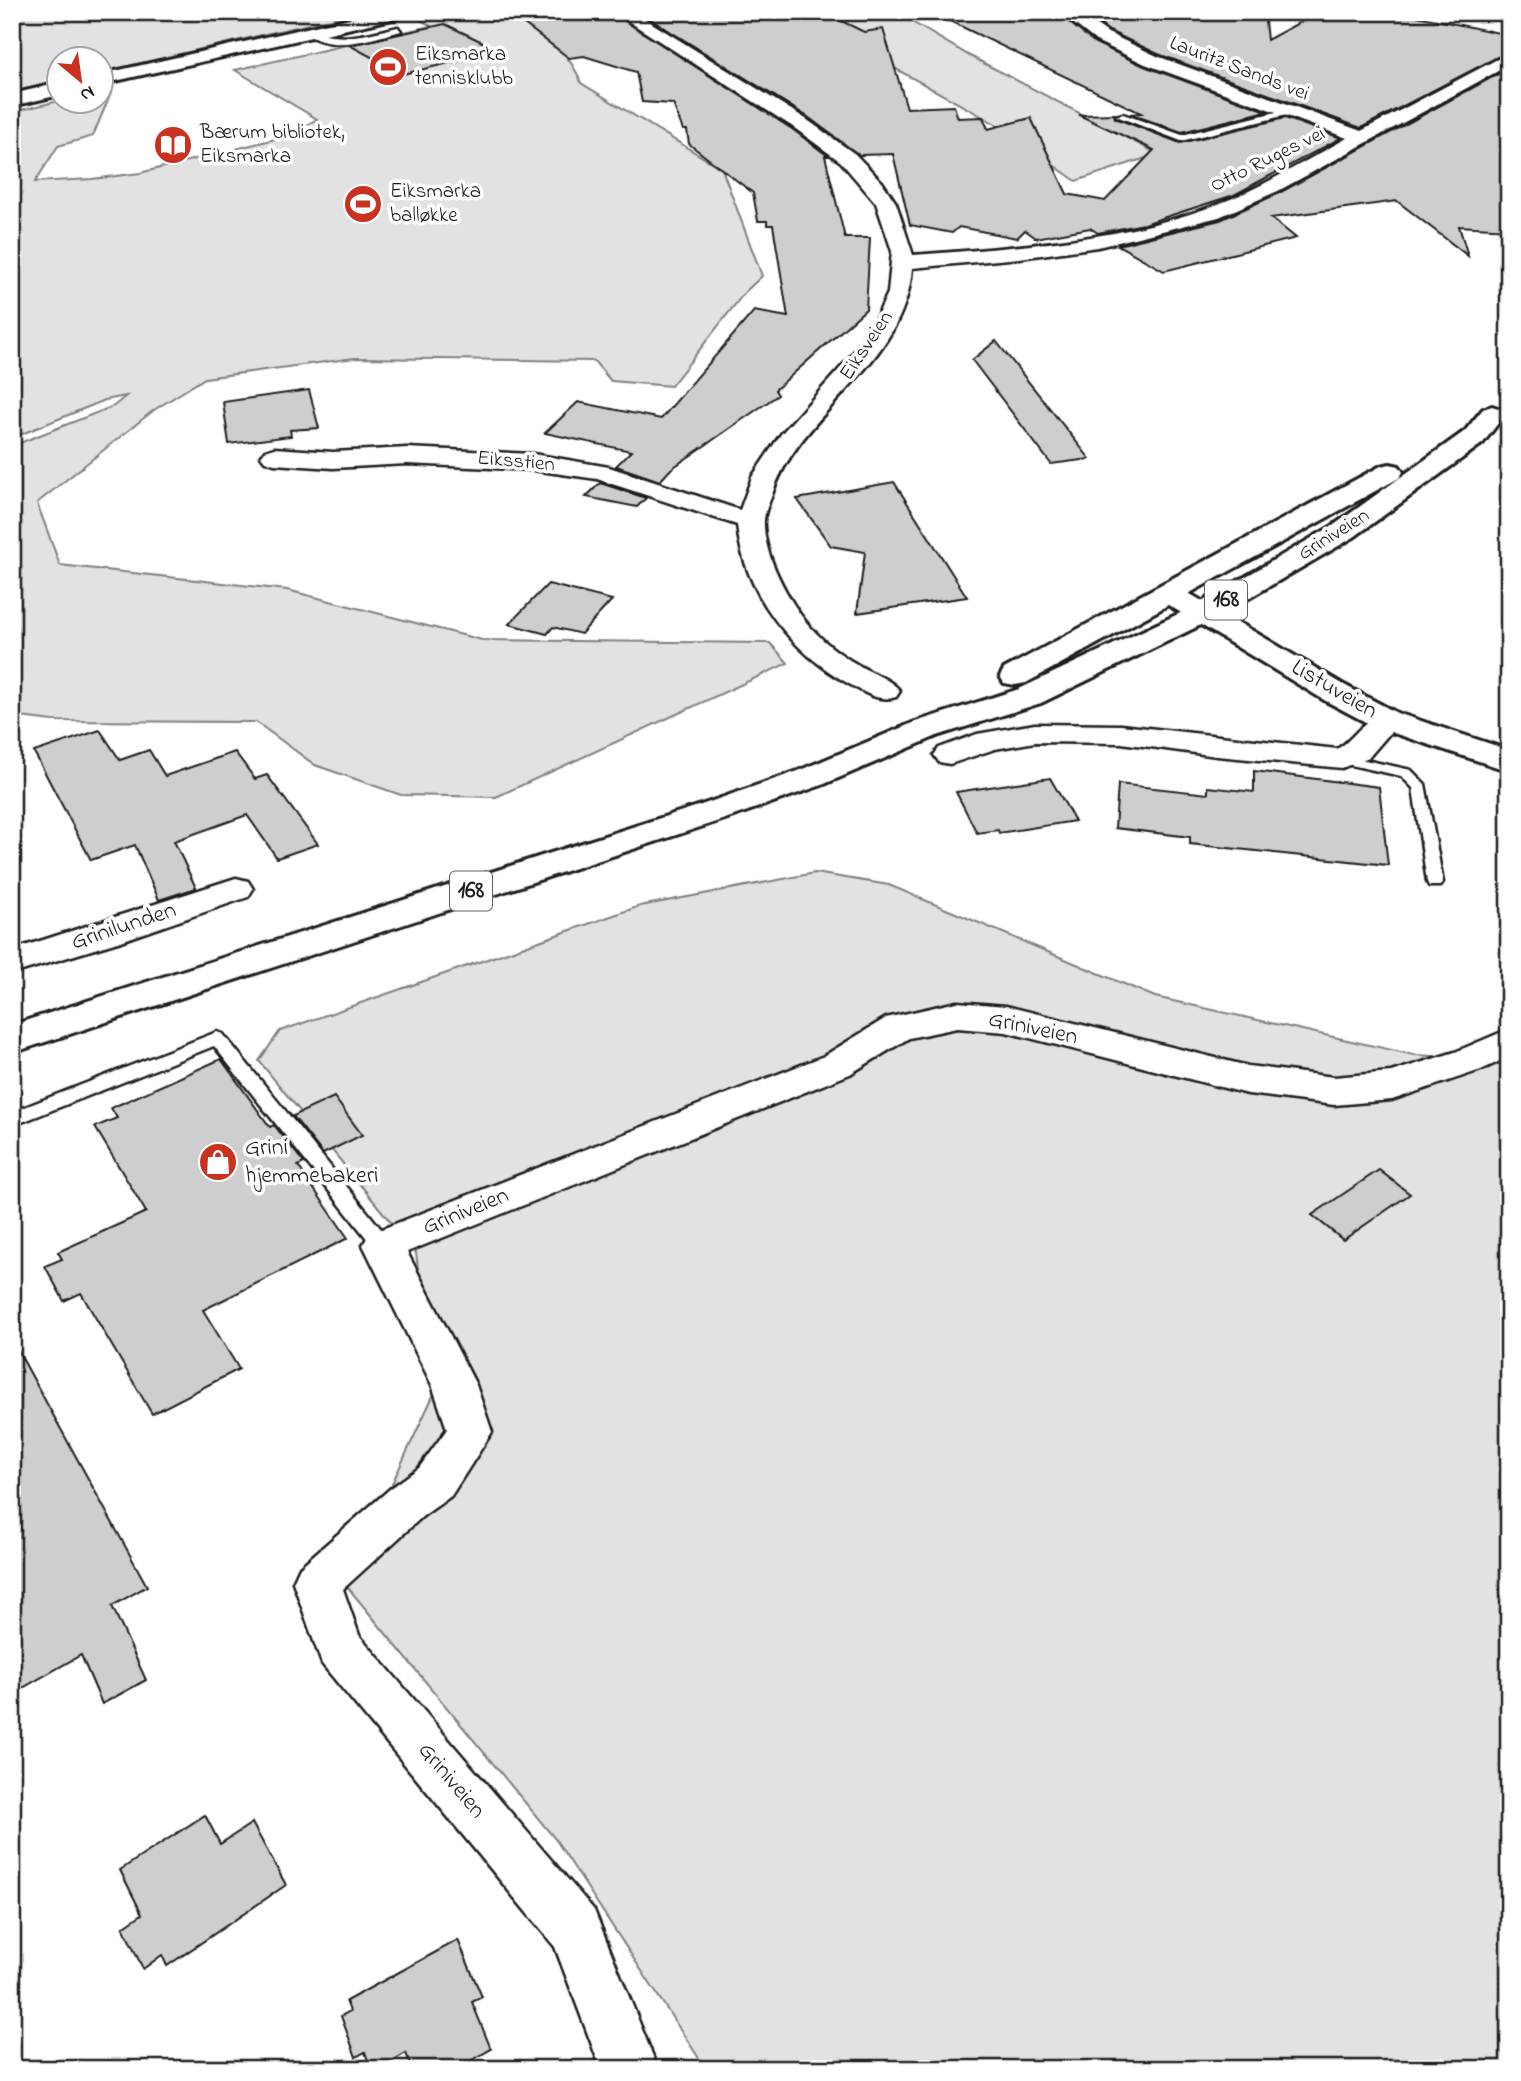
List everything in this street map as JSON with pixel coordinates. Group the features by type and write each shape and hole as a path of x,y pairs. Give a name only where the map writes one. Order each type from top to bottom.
{"main road":[{"path":"116,76 309,33 400,21"},
{"path":"12,100 46,92"},
{"name":"Griniveien","path":"926,729 1004,682 1389,473 1453,432 1500,407"},
{"name":"Griniveien","path":"12,1039 713,812 810,778 926,729 1030,696 1203,613 1344,531 1474,437 1500,407"},
{"name":"Listuveien","path":"1170,594 1335,693 1386,720 1509,761"}],"street":[{"name":"Eiksveien","path":"622,12 809,129 844,154 869,179 887,204 900,240 904,262 901,288 881,332 845,380 794,436 757,493 750,520"},
{"name":"Lauritz Sands vei","path":"1067,12 1102,37 1125,49 1363,138"},
{"name":"Otto Ruges vei","path":"904,262 1046,248 1123,236 1213,213 1268,190 1509,58"},
{"name":"Eiksstien","path":"274,456 333,460 407,456 533,461 600,472 730,516 750,520"},
{"path":"750,520 761,569 797,631 817,652 835,665 885,691"},
{"path":"950,755 988,741 1035,733 1121,734 1342,759 1358,750 1386,720"},
{"name":"Grinilunden","path":"12,962 236,890"},
{"name":"Griniveien","path":"630,2069 575,1929 339,1648 317,1582 407,1502 435,1482 470,1432 454,1385 383,1245 837,1065 899,1027 957,1015 1006,1019 1248,1080 1334,1091 1392,1086 1468,1061 1509,1042"}],"lane":[{"path":"1120,116 1181,138 1288,111"},
{"path":"1342,759 1406,773 1420,787 1435,882"},
{"path":"12,1119 217,1038 383,1245"}],"shaded area":[{"path":"12,12 361,12 116,69 116,46 46,46 46,85 12,93"},
{"path":"447,12 522,12 564,53 581,83 722,169 762,276 745,292 671,386 611,381 594,361 355,358 205,378 154,410 37,503 60,565 287,590 482,640 770,643 788,663 496,797 401,795 315,765 256,722 53,721 12,716 12,446 114,406 126,396 105,400 12,438 12,112 46,104 46,116 101,116 93,136 58,146 35,182 140,173 287,136 317,119 235,70 431,26 419,19"},
{"path":"866,12 895,12 970,56 1158,154 1076,181 994,123 811,22"},
{"path":"815,873 889,885 1155,997 1414,1055 1509,1060 1509,2069 706,2069 556,1840 345,1584 434,1394 416,1253 259,1061 280,1031 640,906"}],"building":[{"path":"558,12 611,12 792,129 828,156 825,156 845,238 870,238 866,309 775,390 778,395 671,469 660,481 616,466 631,451 545,433 578,402 661,419 754,311 788,317 773,225 767,225 767,221 758,221 753,193 689,144 687,130 683,130 673,104 642,102 636,72 584,56 569,58 523,23"},
{"path":"639,12 823,12 864,32 883,29 907,108 954,106 958,118 983,117 988,129 1031,118 1067,194 1105,201 1154,150 1079,115 1115,114 1115,118 1180,143 1285,118 1341,138 1234,195 1144,224 1098,233 1090,228 1036,238 1025,230 1017,238 959,227 952,233 910,225 893,154 859,155 808,117"},
{"path":"931,12 1056,12 1095,43 1144,66 1267,111 1182,132 1130,114 1141,113"},
{"path":"1083,12 1264,12 1267,40 1319,12 1412,12 1412,15 1509,35 1509,51 1361,128 1158,54 1109,31"},
{"name":"Eiksmarka tennisklubb","path":"445,24 501,51 403,74 349,45"},
{"path":"1509,68 1509,229 1459,226 1468,256 1397,201 1271,218 1296,238 1164,271 1118,245 1220,220 1279,193"},
{"path":"996,341 1090,459 1051,464 972,360"},
{"path":"309,390 319,428 290,430 291,436 229,444 223,402"},
{"path":"894,482 967,597 857,613 865,552 831,546 797,499"},
{"path":"600,483 646,498 637,507 586,497"},
{"path":"548,584 612,600 581,634 553,627 547,634 509,624"},
{"path":"100,730 120,760 149,750 165,776 235,752 255,779 267,775 318,844 277,858 247,815 174,841 196,888 159,900 135,845 91,860 34,752"},
{"path":"1254,771 1379,787 1388,865 1190,844 1190,837 1115,828 1118,784 1208,794 1208,787 1254,792"},
{"path":"1050,778 1075,821 999,833 998,830 977,833 956,792"},
{"path":"221,1059 270,1127 274,1125 304,1163 298,1166 348,1238 203,1310 239,1369 152,1414 81,1293 64,1301 45,1266 62,1259 58,1252 146,1212 95,1127 117,1118 111,1108"},
{"path":"334,1097 362,1135 323,1154 293,1116"},
{"path":"1379,1170 1410,1194 1343,1240 1312,1215"},
{"path":"12,1340 147,1586 112,1606 146,1680 102,1704 81,1655 12,1694"},
{"path":"205,1815 220,1844 252,1823 286,1885 167,1966 162,1955 143,1969 123,1927 142,1914 120,1870"},
{"path":"458,1940 482,1997 472,2002 491,2049 457,2069 412,2069 406,2053 379,2069 371,2069 365,2052 356,2057 341,2016 350,2011 346,2001"}],"place":[{"name":"Eiksmarka tennisklubb","path":"388,67"},
{"name":"Bærum bibliotek, Eiksmarka","path":"173,145"},
{"name":"Eiksmarka balløkke","path":"363,204"},
{"name":"Grini hjemmebakeri","path":"218,1162"}]}
